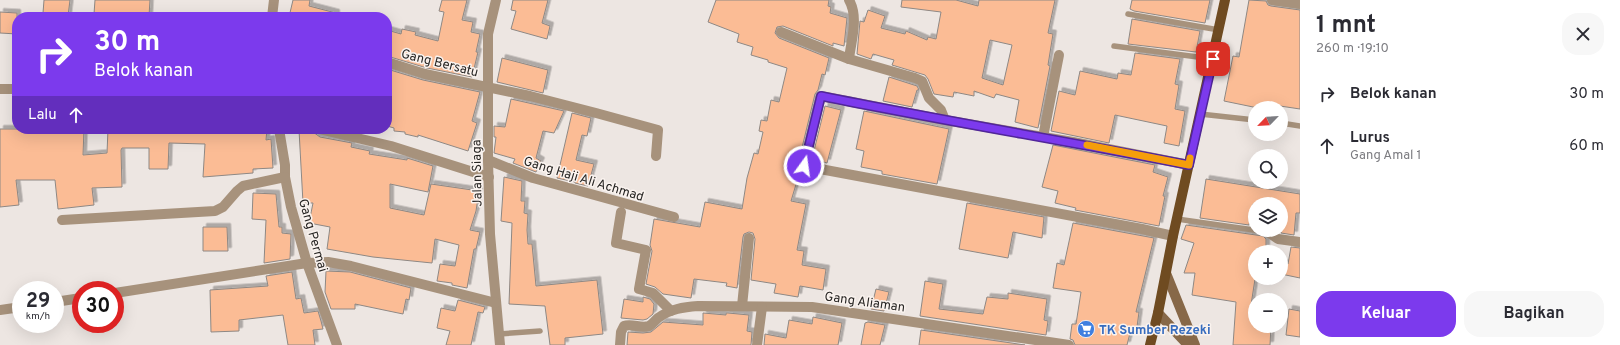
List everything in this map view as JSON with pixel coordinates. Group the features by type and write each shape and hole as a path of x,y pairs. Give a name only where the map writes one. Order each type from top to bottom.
{"main road":[{"path":"1150,345 1225,0"},
{"path":"1166,273 1195,345"},
{"path":"1158,313 1188,345"}],"street":[{"path":"273,12 274,0"},
{"name":"Jalan Siaga","path":"496,0 488,34 487,86 490,234 500,345"},
{"path":"849,0 854,10 854,18 849,59"},
{"path":"1272,0 1300,4"},
{"path":"781,32 849,59 922,81 928,98 941,110 945,120"},
{"path":"1043,137 1059,55"},
{"name":"Gang Bersatu","path":"392,64 425,74 487,86 596,112 658,130 656,156"},
{"path":"0,89 12,89"},
{"path":"1173,236 1134,227 804,166 821,96 1189,165"},
{"name":"Gang Permai","path":"280,134 285,165 285,177 307,263 336,345"},
{"path":"340,134 391,146 489,177"},
{"name":"Gang Haji Ali Achmad","path":"488,160 533,178 674,218"},
{"path":"62,220 214,211 223,207 236,191 243,186 285,177"},
{"path":"622,212 616,243 646,250 639,289 653,293 671,311"},
{"path":"1275,237 1278,239 1300,242"},
{"path":"742,306 749,238"},
{"path":"124,292 307,263 328,262 351,266 496,302"},
{"name":"Gang Aliaman","path":"620,345 621,332 624,326 647,327 658,318 671,311 684,307 698,306 818,308 1069,345"},
{"path":"757,345 762,307"},
{"path":"0,310 12,308"}],"lane":[{"path":"1128,14 1218,30"},
{"path":"1114,46 1213,59"},
{"path":"1200,114 1248,119"},
{"path":"1288,124 1300,126"},
{"path":"1177,219 1248,229"},
{"path":"499,334 540,330"}],"building":[{"path":"44,0 70,0 68,12 43,12"},
{"path":"95,0 150,0 149,12 94,12"},
{"path":"293,0 310,0 309,6 332,12 290,12"},
{"path":"442,0 467,0 462,20 473,22 471,32 480,34 476,52 478,52 472,77 427,68 392,58 392,31 401,34 402,29 416,32 415,35 438,41 444,12 439,11"},
{"path":"513,0 548,0 542,23 550,26 547,39 511,29 516,11 511,10"},
{"path":"716,0 829,0 828,6 831,7 830,13 847,18 844,46 833,43 833,46 783,26 777,27 775,33 779,38 829,58 825,75 822,74 818,90 815,94 798,164 800,171 791,201 806,204 797,250 804,251 802,265 826,269 823,290 800,286 798,297 774,293 776,284 751,280 755,239 753,233 749,232 744,234 743,237 737,288 726,286 727,283 694,279 691,298 663,294 655,287 646,284 652,251 650,245 654,219 700,227 705,202 742,209 747,178 754,153 758,154 763,132 759,131 761,120 767,121 771,100 779,102 787,68 751,55 753,47 737,42 739,34 708,22"},
{"path":"902,0 956,0 978,6 979,0 1055,0 1048,33 1053,34 1048,65 1050,66 1038,128 1015,122 1019,100 996,94 994,98 974,91 974,96 954,92 953,97 934,94 925,75 892,65 894,60 873,54 871,59 857,54 860,21 864,22 868,10 885,16 881,28 905,34 906,31 927,40 928,37 936,39 941,12 901,7","holes":["990,40 1012,45 1003,85 982,78"]},
{"path":"1132,0 1210,0 1205,23 1134,11 1130,9"},
{"path":"1249,0 1266,1 1268,5 1271,6 1300,10 1300,109 1288,107 1288,101 1248,101 1248,106 1224,101 1233,56 1239,57"},
{"path":"0,12 12,13 12,34 0,33"},
{"path":"1132,19 1200,31 1196,52 1128,44"},
{"path":"1135,53 1180,59 1175,84 1179,85 1175,109 1185,111 1179,146 1164,143 1167,126 1115,115 1109,143 1051,131 1059,91 1075,95 1080,71 1117,79 1118,73 1131,75"},
{"path":"502,58 548,70 543,93 497,82"},
{"path":"392,71 423,80 480,92 472,121 477,123 468,151 418,135 418,137 405,134 405,132 394,131 394,128 392,127"},
{"path":"889,77 917,86 919,90 917,90 912,107 883,101"},
{"path":"511,99 564,111 554,133 543,131 536,158 541,161 536,172 513,163 515,159 494,153 496,137 494,137 494,126 505,127"},
{"path":"825,106 841,110 827,163 812,159"},
{"path":"864,111 949,129 937,184 882,174 882,171 861,167 864,151 856,149"},
{"path":"572,113 591,118 587,136 582,135 576,160 594,164 588,186 557,178"},
{"path":"0,129 12,129 12,134 84,134 83,155 107,153 108,134 267,134 266,140 271,139 273,168 253,169 253,173 203,177 205,144 169,143 168,169 149,169 149,148 122,148 122,187 92,188 94,205 58,209 55,180 16,180 19,205 0,207"},
{"path":"299,134 316,134 320,137 352,143 351,147 370,151 369,154 407,160 407,158 433,166 428,192 390,184 390,208 424,215 431,184 479,191 476,211 470,230 480,232 476,249 474,249 467,288 452,285 452,283 437,281 440,264 455,266 459,245 435,239 432,263 373,257 327,249 330,227 309,223 313,203 303,203"},
{"path":"1053,145 1155,165 1153,172 1168,177 1163,196 1165,196 1159,226 1075,210 1076,208 1055,203 1058,191 1042,187"},
{"path":"504,177 522,181 521,201 525,201 524,213 528,214 528,244 532,244 536,286 597,280 603,334 565,338 565,345 550,345 545,306 509,304 512,223 501,221"},
{"path":"1206,179 1248,186 1248,189 1269,189 1300,194 1300,213 1296,213 1294,235 1288,234 1288,197 1248,197 1248,225 1200,218"},
{"path":"253,193 276,194 279,227 282,227 282,233 291,234 290,259 264,263 266,220 252,219"},
{"path":"967,203 1044,217 1042,238 1013,232 1008,258 959,249"},
{"path":"1073,223 1154,238 1136,312 1139,312 1136,334 1130,333 1127,345 1075,345 1073,340 1070,339 1072,324 1076,324 1081,292 1053,288 1057,263 1064,265"},
{"path":"1186,225 1248,234 1248,237 1264,237 1266,239 1266,245 1248,245 1248,285 1254,285 1253,293 1248,293 1248,333 1271,333 1270,345 1233,345 1236,302 1192,295 1195,273 1184,273 1194,243 1181,239"},
{"path":"203,227 227,227 228,251 203,251"},
{"path":"1291,247 1300,248 1300,278 1288,275 1288,264"},
{"path":"326,271 350,272 411,288 409,300 406,299 403,314 355,304 355,309 331,309 325,292"},
{"path":"292,272 296,299 301,298 304,313 318,311 323,329 313,330 315,345 288,345 283,315 239,320 239,331 211,332 210,290 268,286 266,276"},
{"path":"925,281 943,284 939,309 983,314 987,297 1008,299 1008,293 1047,299 1044,320 1048,321 1046,335 920,316"},
{"path":"876,289 889,292 884,311 871,309"},
{"path":"643,297 650,299 654,304 653,314 647,319 643,320 621,318 624,299 643,302"},
{"path":"458,300 485,307 483,313 478,312 471,345 446,345 450,331 437,328 441,308 455,311"},
{"path":"1289,309 1300,311 1300,337 1286,335 1286,333 1288,333"},
{"path":"703,313 749,315 747,331 752,332 751,345 627,345 628,332 651,332 663,322 703,325"},
{"path":"813,317 842,323 838,345 764,345 765,334 786,338 789,320 812,324"},
{"path":"868,322 885,325 880,345 861,345 865,323"},
{"path":"921,330 1025,345 919,345"}],"slow traffic":[{"path":"1087,145 1189,165 1190,158"}],"place":[{"name":"TK Sumber Rezeki","path":"1086,329"}],"route":[{"path":"804,166 821,96 945,120 1073,142 1189,165 1213,59"}]}
